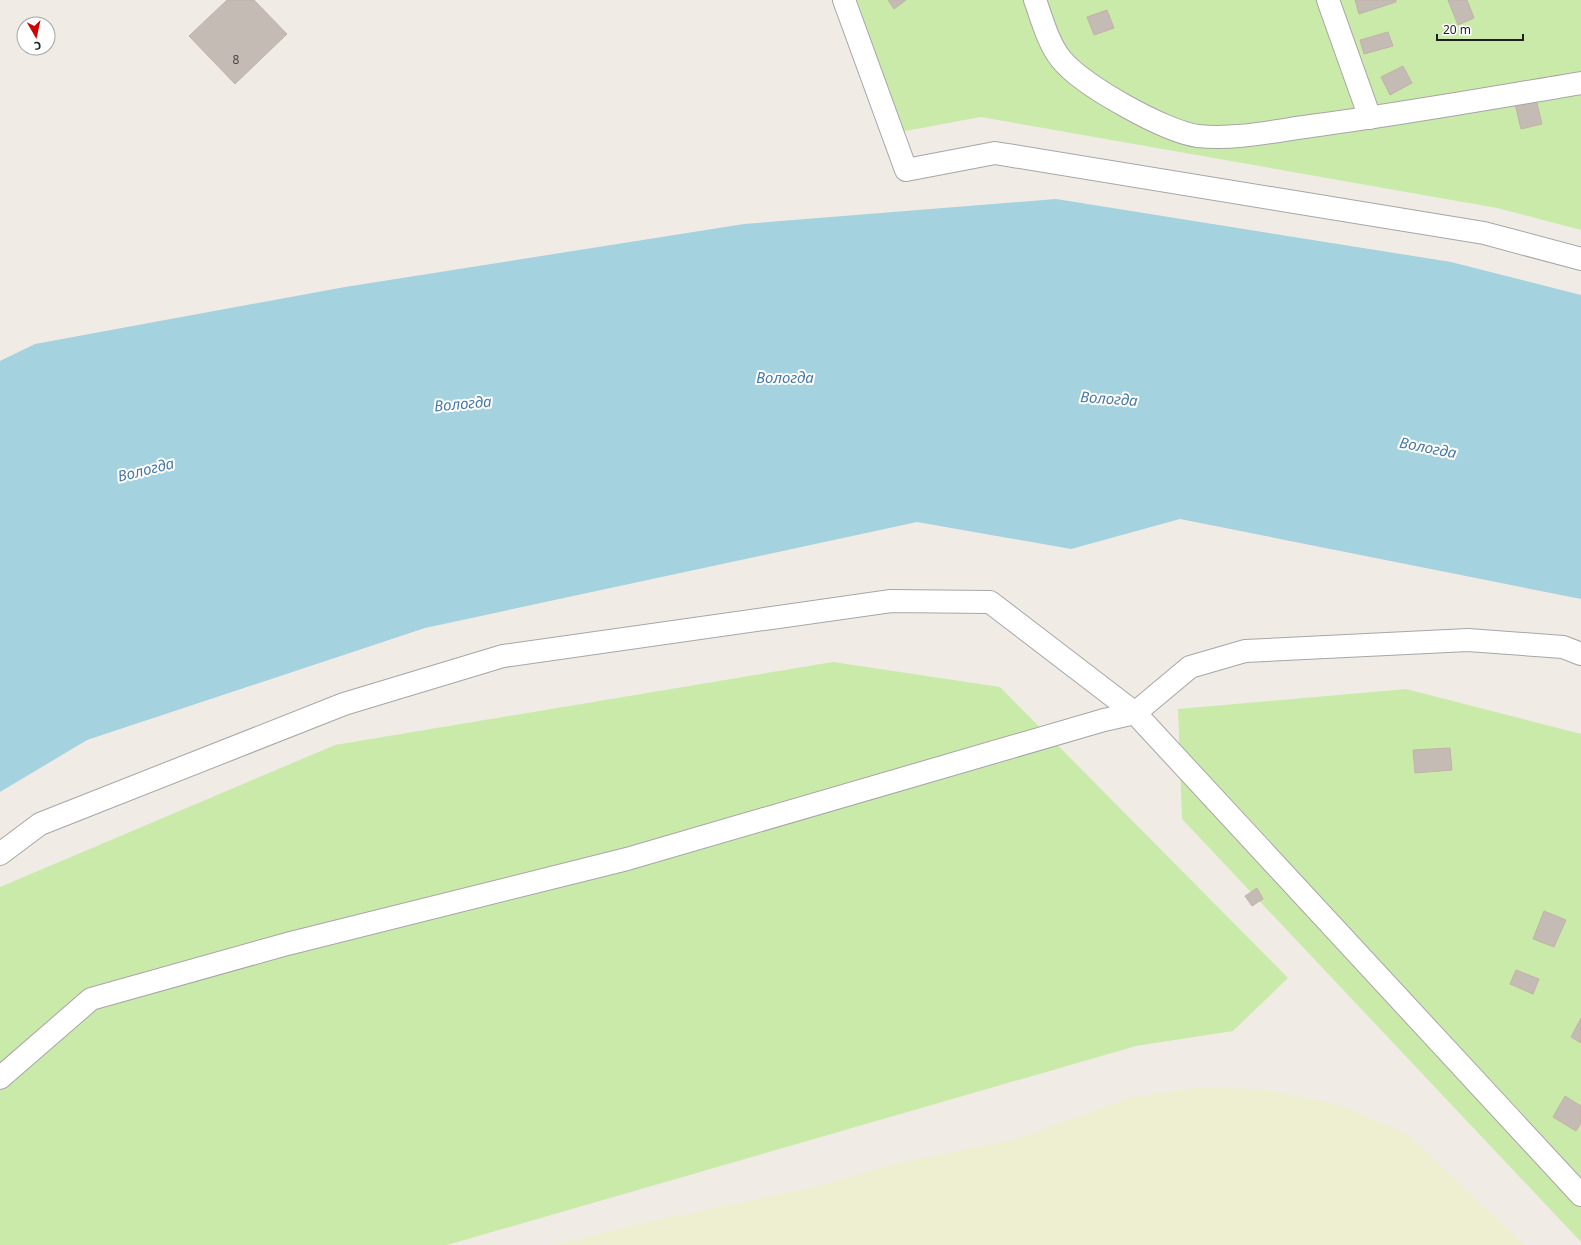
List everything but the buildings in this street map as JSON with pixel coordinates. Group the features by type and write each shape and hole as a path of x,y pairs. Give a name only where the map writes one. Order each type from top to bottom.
{"street":[{"path":"844,0 906,170 995,153 1484,233 1581,259"},
{"path":"1035,0 1047,35 1060,59 1080,76 1122,104 1170,128 1197,136 1224,137 1370,118 1581,83"},
{"path":"1328,0 1370,118"},
{"path":"0,854 40,824 344,704 503,656 891,601 990,602 1136,713 1581,1195"},
{"path":"0,1078 91,999 287,944 627,859 1104,720 1136,713 1190,666 1245,651 1468,640 1563,647 1581,654"}],"green space":[{"path":"857,0 1581,0 1581,230 1497,208 981,117 900,132"},
{"path":"833,662 1000,687 1288,978 1233,1031 1136,1046 447,1245 0,1245 0,887 335,745"},
{"path":"1406,689 1581,734 1581,1242 1182,819 1178,709"},
{"path":"1201,1087 1271,1090 1342,1106 1407,1134 1525,1245 555,1245 638,1224 806,1189 898,1163 1017,1139 1129,1098"}],"water":[{"name":"Вологда","path":"1056,199 1451,262 1581,295 1581,599 1180,519 1071,549 917,522 425,628 87,740 0,792 0,361 35,344 345,287 744,224"}]}
